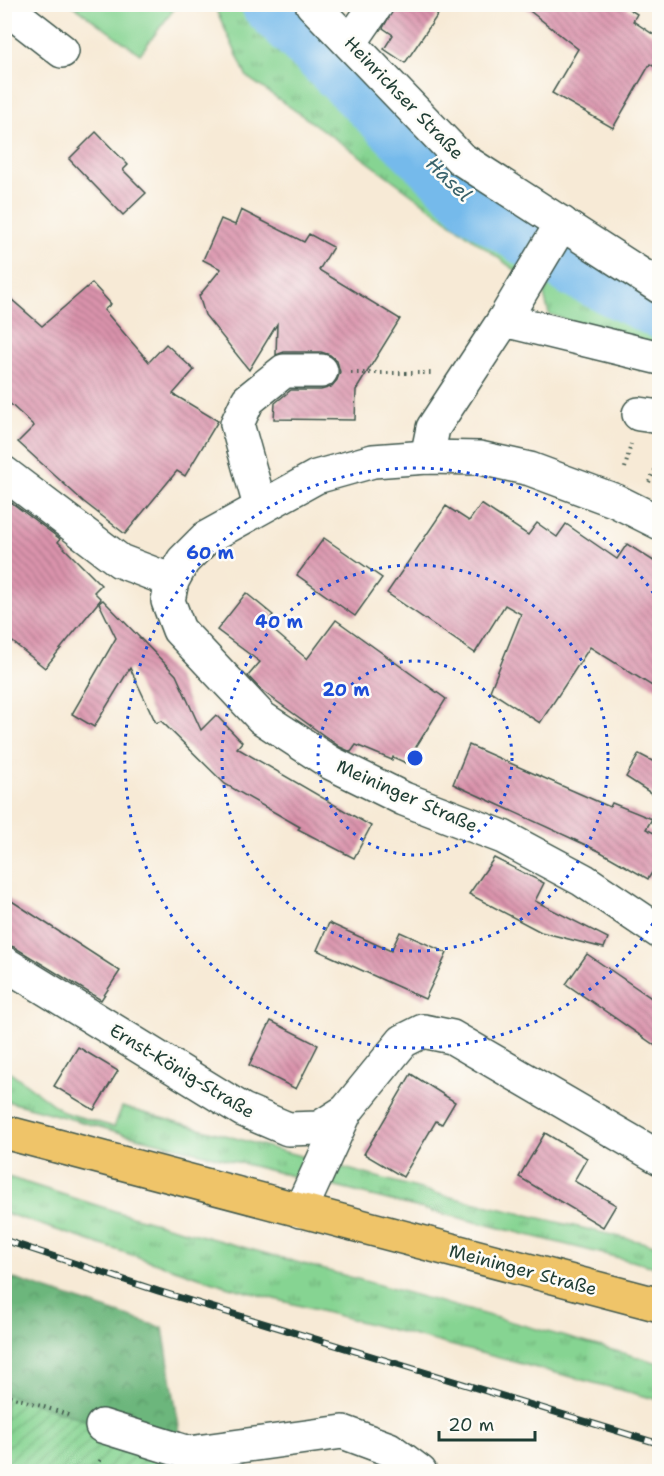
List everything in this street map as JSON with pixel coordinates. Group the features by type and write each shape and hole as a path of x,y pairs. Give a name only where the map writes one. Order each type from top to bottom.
{"main road":[{"name":"Meininger Straße","path":"4,1132 660,1305"}],"street":[{"name":"Heinrichser Straße","path":"312,4 460,158 511,193 660,286"},
{"path":"350,43 376,4"},
{"path":"4,6 62,51"},
{"path":"427,457 434,428 504,320 562,223"},
{"path":"504,320 660,358"},
{"path":"260,506 237,424 248,400 284,371 321,371"},
{"path":"4,473 120,561 172,581 183,561 206,538 316,477 373,460 427,457 480,458 530,469 616,501 660,523"},
{"name":"Meininger Straße","path":"172,581 168,601 179,630 262,718 331,763 404,799 503,837 563,870 660,932"},
{"name":"Ernst-König-Straße","path":"4,963 243,1110 288,1129 319,1128 346,1111 403,1041 423,1031 452,1037 660,1158"},
{"path":"300,1211 346,1111"},
{"path":"102,1426 189,1453 343,1432 389,1449 420,1472"}],"path":[{"path":"321,371 369,375 470,372"},
{"path":"616,501 649,415"},
{"path":"4,1394 102,1426"}],"green space":[{"path":"72,5 177,5 140,54"},
{"path":"214,5 292,5 339,55 416,128 416,141 538,230 519,273 360,156 247,77"},
{"path":"551,281 659,339 659,354 549,314 544,295"},
{"path":"4,1067 63,1112 114,1127 122,1107 446,1196 659,1246 659,1268 125,1134 10,1102 5,1100"},
{"path":"5,1176 124,1214 659,1363 659,1400 229,1287 5,1213"},
{"path":"5,1276 163,1328 183,1452 5,1394"},
{"path":"5,1394 183,1452 184,1471 5,1472"}],"building":[{"path":"396,4 445,4 405,63 384,49 393,35 383,28"},
{"path":"521,4 621,4 637,14 633,21 660,39 660,70 650,64 613,128 552,93 578,49"},
{"path":"96,132 128,165 123,170 146,193 123,215 69,159"},
{"path":"241,210 304,242 309,234 333,247 319,270 400,319 356,390 355,420 274,419 275,403 291,390 321,390 331,387 340,372 337,361 321,352 284,352 276,355 277,324 249,370 205,315 199,296 221,269 203,260 221,219 235,225"},
{"path":"92,283 111,304 104,310 149,362 166,344 194,370 173,394 218,421 185,476 177,471 125,534 84,502 18,442 34,426 4,398 4,293 42,326"},
{"path":"4,497 60,539 58,542 101,585 94,592 101,599 45,668 4,635"},
{"path":"481,504 528,535 537,523 557,537 566,524 617,559 627,544 660,565 660,691 590,647 540,723 490,691 521,614 505,605 475,653 387,593 446,506 469,521"},
{"path":"324,538 382,578 355,616 297,575"},
{"path":"246,593 273,615 266,624 307,659 336,620 446,699 406,763 393,757 392,760 356,745 351,752 340,747 261,690 248,676 260,662 217,630"},
{"path":"103,600 176,675 201,730 216,715 242,742 237,748 371,826 354,858 298,829 300,827 225,784 161,721 156,723 130,668 94,727 72,714 116,638 99,603"},
{"path":"469,745 610,807 612,803 652,819 646,829 660,836 660,860 648,879 599,851 453,784"},
{"path":"639,754 660,765 660,799 626,777"},
{"path":"494,858 544,883 535,901 608,938 604,948 541,932 469,894"},
{"path":"4,896 120,971 101,1000 14,947 4,944"},
{"path":"329,923 391,951 400,932 447,953 425,999 317,950"},
{"path":"587,954 660,1004 660,1049 566,984"},
{"path":"271,1021 318,1045 296,1089 249,1065"},
{"path":"78,1047 118,1071 94,1110 54,1086"},
{"path":"411,1074 455,1102 442,1124 436,1121 403,1177 364,1154"},
{"path":"545,1133 587,1158 574,1181 616,1205 603,1227 519,1177"}],"waterway":[{"name":"Hasel","path":"270,4 474,203 575,269 660,310"}],"railway":[{"path":"4,1240 158,1291 660,1444"}]}
